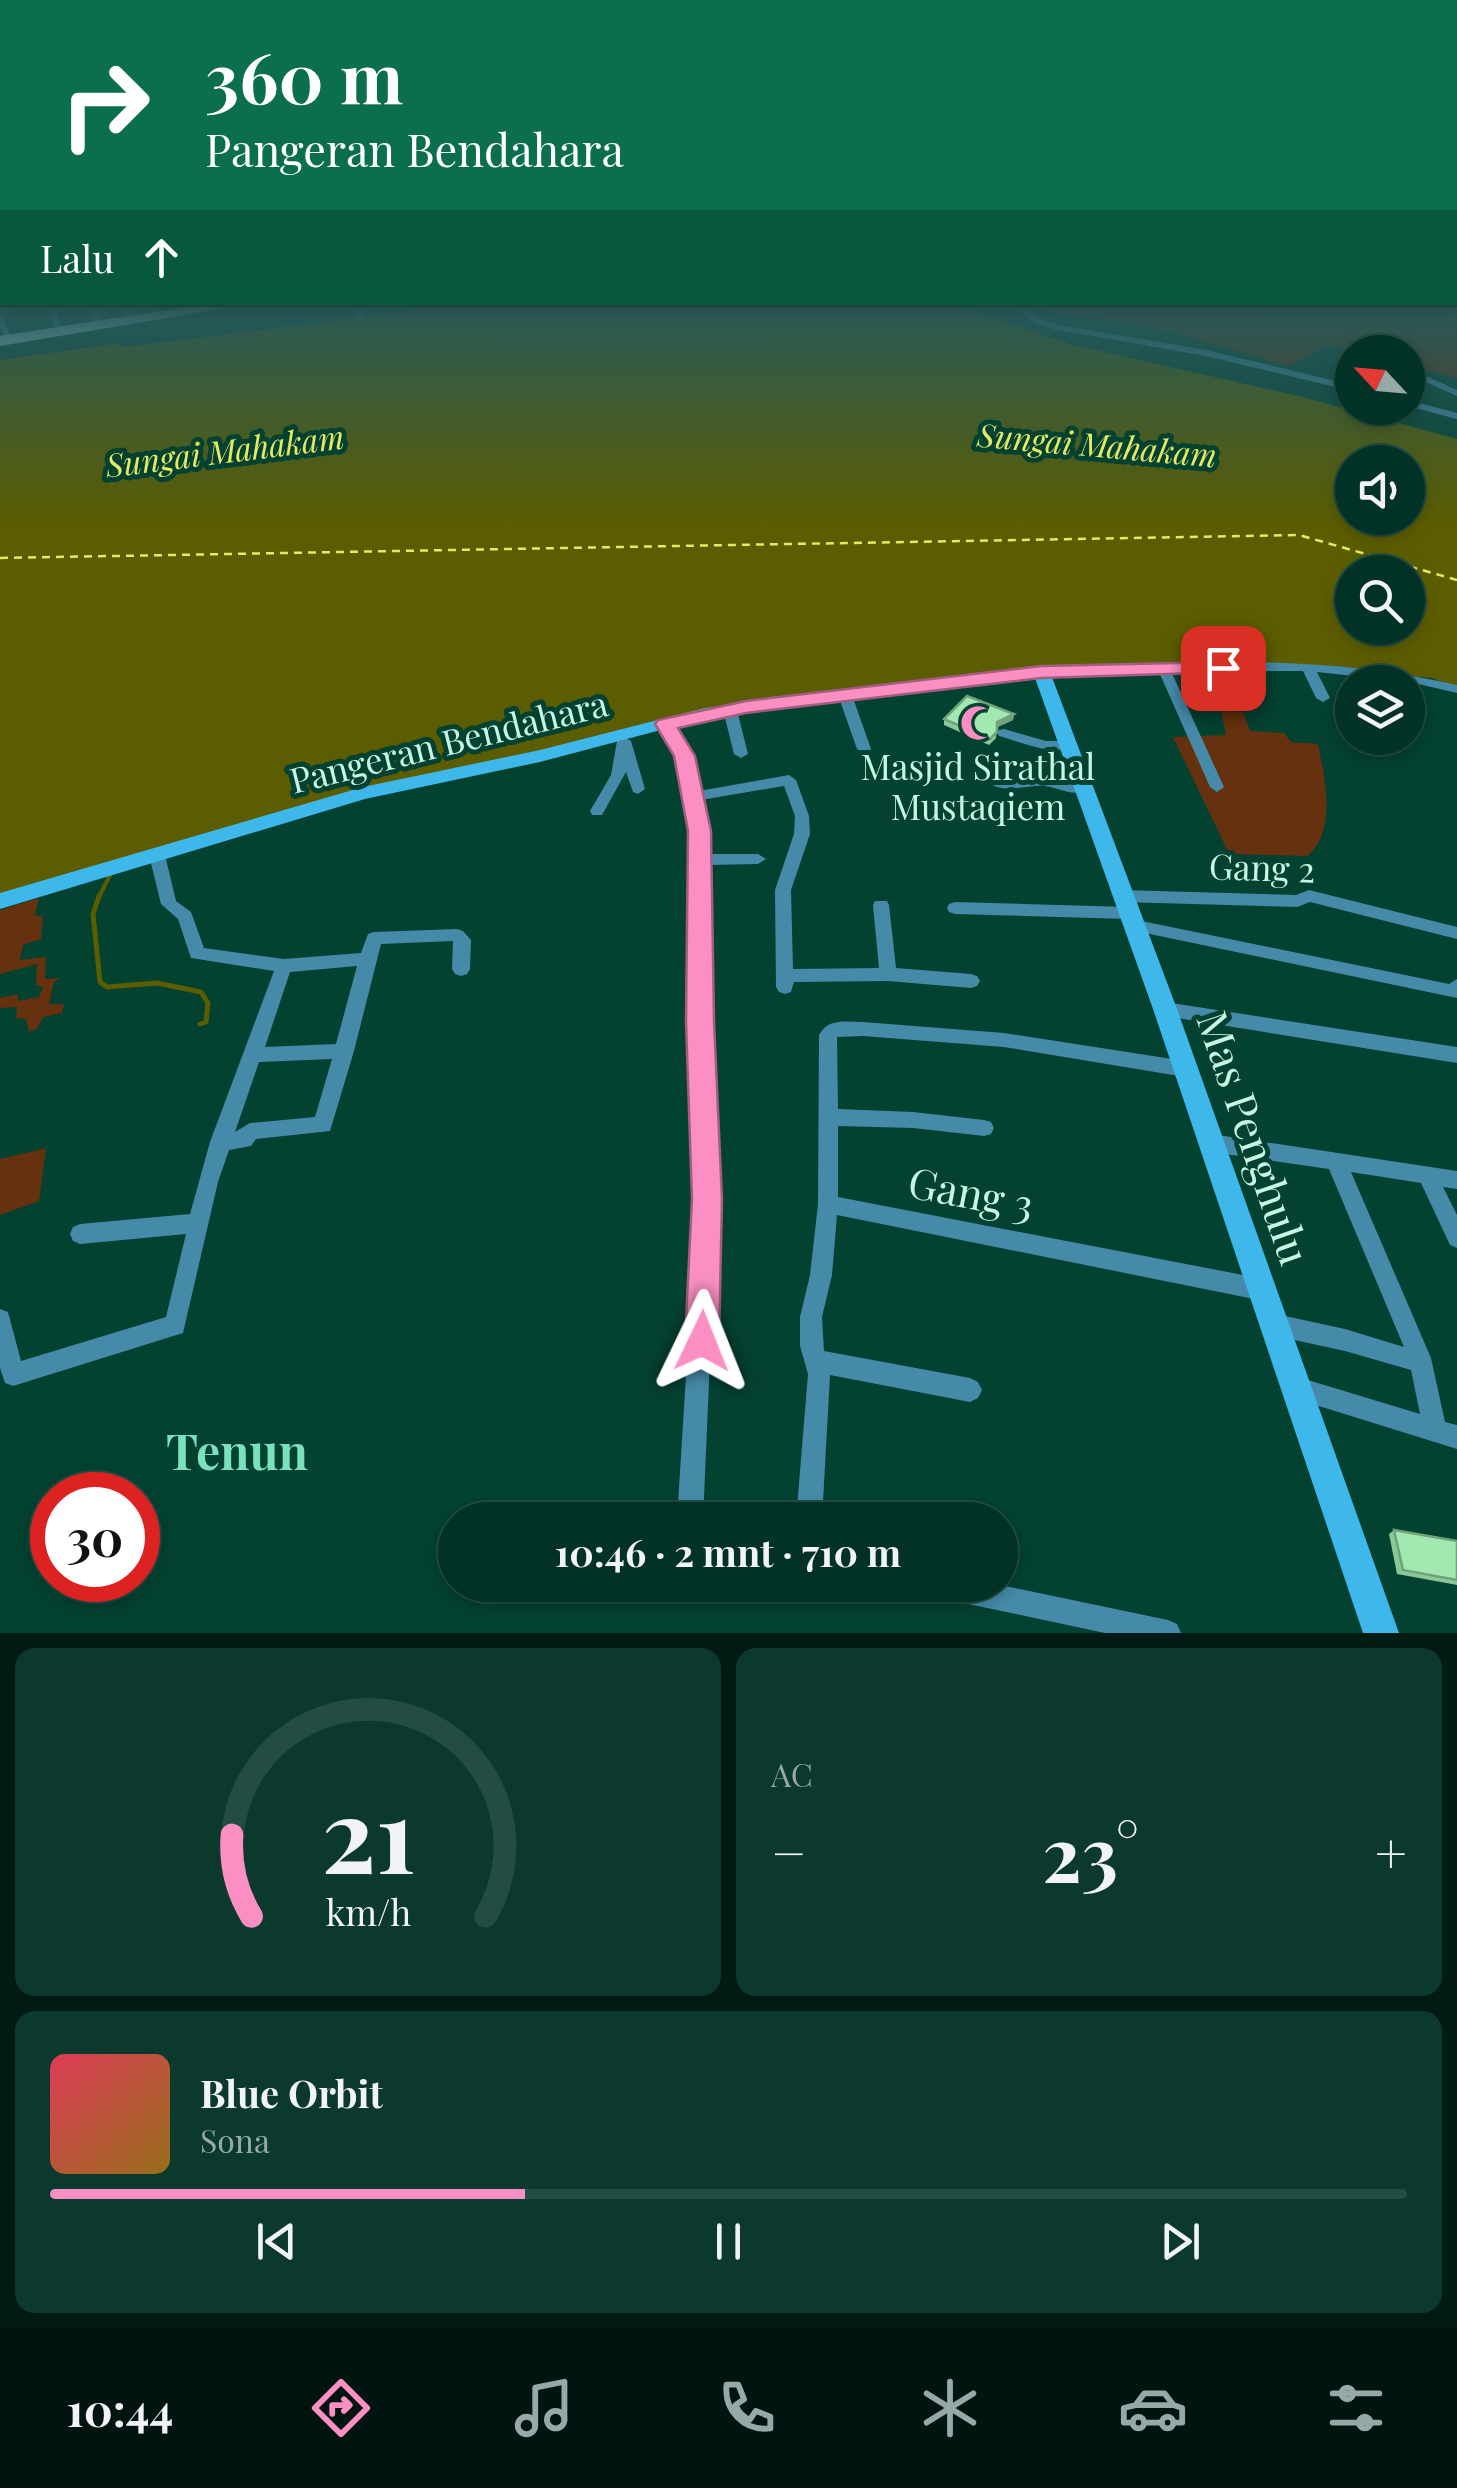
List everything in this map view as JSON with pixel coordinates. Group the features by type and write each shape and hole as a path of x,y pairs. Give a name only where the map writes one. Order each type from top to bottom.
{"street":[{"path":"1304,375 1335,383"},
{"path":"1425,378 1457,392"},
{"path":"1321,379 1335,380"},
{"path":"1425,407 1455,415"},
{"path":"1164,669 1217,787"},
{"path":"1309,670 1323,698"},
{"path":"1041,672 1309,670 1424,680 1457,688"},
{"name":"Pangeran Bendahara","path":"0,902 363,793 622,738 665,724 730,710 1041,672"},
{"name":"Mas Penghulu","path":"1041,672 1076,788 1165,1010 1382,1633"},
{"path":"844,696 864,749"},
{"path":"730,710 741,754"},
{"path":"665,724 684,756 695,796 699,860 707,1199 691,1502"},
{"path":"1004,732 1061,745"},
{"path":"622,738 638,789"},
{"path":"597,810 618,775 622,738"},
{"path":"695,796 788,780 802,816 802,834 783,890 785,982 888,974 971,981"},
{"path":"998,784 1050,781 1076,788"},
{"path":"157,856 169,904 185,916 195,952 284,966 368,959"},
{"path":"699,860 758,860"},
{"name":"Gang 2","path":"1127,911 1296,901 1309,896 1457,933"},
{"path":"881,904 888,974"},
{"path":"955,908 1127,911 1456,993"},
{"path":"220,1142 244,1140 250,1131 321,1127 346,1051 375,938 457,936 463,940 460,969"},
{"path":"0,1320 13,1375 174,1326 220,1142 284,966"},
{"path":"1165,1010 1457,1056"},
{"path":"810,1502 819,1374 811,1346 811,1317 828,1204 828,1035 838,1029 864,1029 1004,1040 1186,1069"},
{"path":"252,1055 346,1051"},
{"path":"831,1117 984,1128"},
{"path":"1211,1143 1457,1180"},
{"path":"1336,1161 1420,1358 1446,1434"},
{"path":"1428,1176 1457,1238"},
{"name":"Gang 3","path":"828,1204 1264,1290"},
{"path":"80,1234 197,1224"},
{"path":"1276,1325 1406,1359 1420,1358"},
{"path":"817,1361 970,1390"},
{"path":"1298,1389 1446,1434"},
{"path":"1018,1601 1168,1633"}],"shaded area":[{"path":"1221,711 1243,712 1250,731 1284,733 1291,742 1318,744 1326,788 1326,818 1317,845 1308,856 1229,854 1173,737 1226,735"},
{"path":"39,898 35,915 43,917 41,939 23,945 20,960 46,957 45,979 60,978 54,982 49,1004 64,1004 62,1013 43,1017 37,1029 29,1032 26,1019 16,1018 17,1007 0,1008 0,998 18,994 18,1001 39,997 43,987 36,985 37,964 0,974 0,910"},
{"path":"46,1148 39,1201 0,1215 0,1159"}],"water":[{"name":"Sungai Mahakam","path":"0,375 1207,375 1335,406 1335,425 1406,425 1457,439 1457,688 1425,677 1425,665 1335,665 1335,670 1090,668 661,723 363,791 0,900"}],"building":[{"name":"Masjid Sirathal Mustaqiem","path":"967,696 1014,714 997,722 997,732 990,739 944,719"},
{"path":"1394,1530 1457,1541 1457,1580 1403,1570"}],"waterway":[{"path":"98,899 112,871"},
{"path":"98,899 93,914 100,982 107,987 157,983 201,992 208,1003 206,1022 200,1024"}],"ferry route":[{"path":"0,558 1299,535 1457,580"}],"place":[{"name":"Masjid Sirathal Mustaqiem","path":"978,723"}],"district":[{"name":"Tenun","path":"237,1453"}],"route":[{"path":"702,1341 707,1199 700,1022 700,831 684,756 665,724 746,707 1041,672 1223,668"}]}
